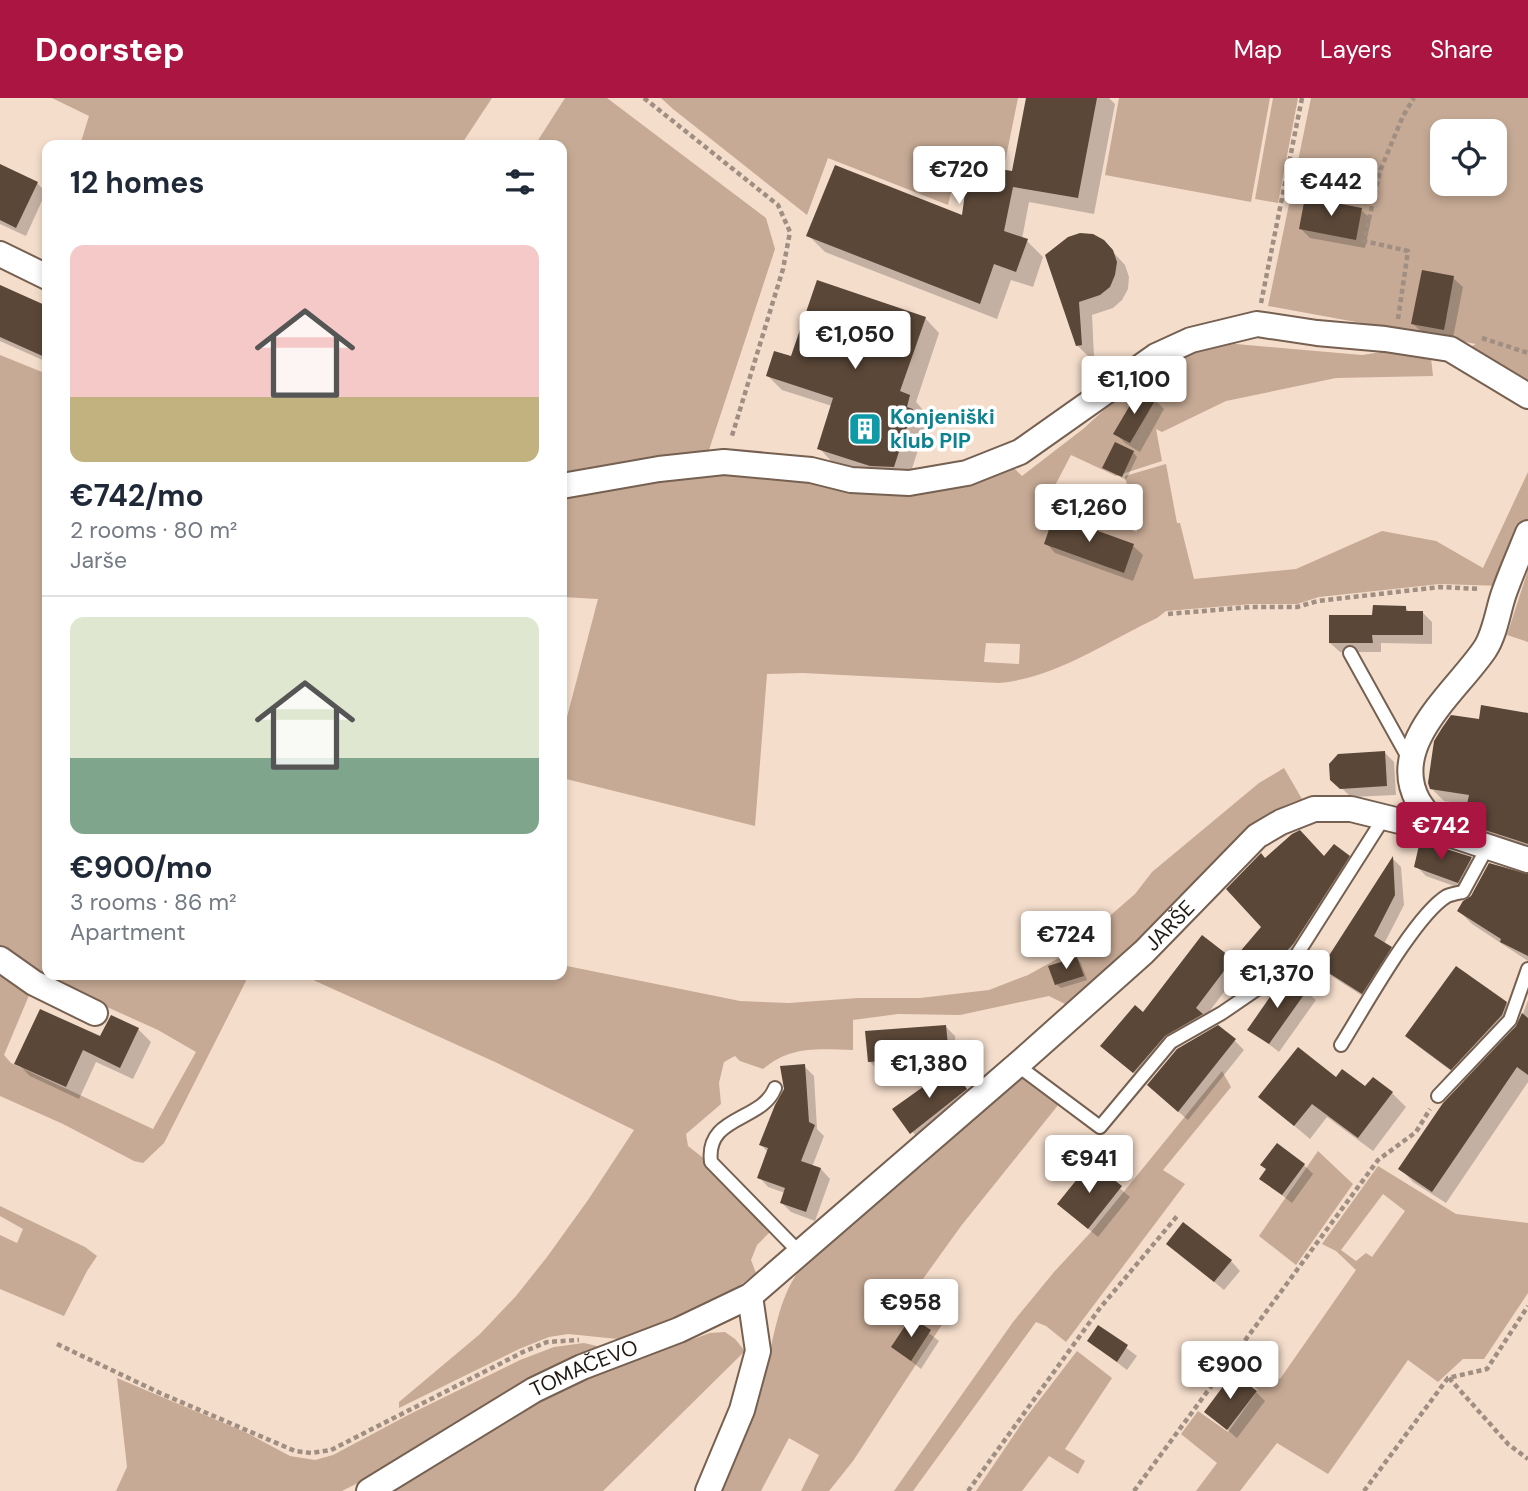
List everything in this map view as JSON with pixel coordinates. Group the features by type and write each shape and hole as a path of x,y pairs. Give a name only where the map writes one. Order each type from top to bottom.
{"street":[{"path":"0,254 42,275"},
{"path":"567,485 659,469 724,462 811,470 851,480 909,483 967,472 1020,452 1156,356 1191,340 1257,324 1450,349 1528,396"},
{"path":"1440,831 1418,800 1411,782 1410,761 1419,736 1432,716 1487,647 1505,590 1528,533"},
{"name":"JARŠE","path":"800,1252 1144,952 1257,836 1281,822 1314,809 1351,809 1440,831 1528,860"},
{"path":"0,959 34,983 95,1013"},
{"name":"TOMAČEVO","path":"369,1491 534,1390 582,1367 679,1330 750,1296 800,1252"},
{"path":"708,1491 742,1410 758,1351 750,1296"}],"lane":[{"path":"1350,653 1410,761"},
{"path":"1017,1065 1100,1127 1171,1042 1222,1013 1289,967 1385,816"},
{"path":"1341,1045 1398,953 1429,913 1447,897 1463,891 1487,848"},
{"path":"1437,1096 1510,1020 1528,969"},
{"path":"775,1088 771,1097 761,1106 734,1119 720,1131 710,1150 711,1162 800,1252"}],"path":[{"path":"644,98 778,205 790,232 783,269 724,462"},
{"path":"1257,324 1302,98"},
{"path":"1395,341 1408,251 1364,241 1380,171 1414,98"},
{"path":"1168,614 1251,607 1297,607 1318,601 1440,587 1505,590"},
{"path":"1133,1491 1378,1160 1416,1132 1437,1096"},
{"path":"968,1491 1100,1308 1178,1215"},
{"path":"1364,1491 1448,1378 1488,1369 1528,1306"},
{"path":"57,1344 160,1393 295,1451 311,1453 331,1450 535,1347 565,1339 583,1340"},
{"path":"1448,1378 1508,1444 1528,1459"}],"shaded area":[{"path":"52,98 492,98 464,140 82,140 89,116"},
{"path":"565,98 607,98 766,218 775,249 707,456 567,477 567,140 538,140"},
{"path":"661,98 1018,98 1004,167 960,156 948,205 828,158 807,215"},
{"path":"1119,98 1270,98 1251,202 1105,175"},
{"path":"1273,98 1298,98 1278,203 1255,199"},
{"path":"1311,98 1528,98 1528,389 1466,349 1476,344 1268,306"},
{"path":"1232,337 1236,344 1362,355 1394,350 1431,358 1433,376 1336,378 1226,401 1162,432 1156,429 1162,461 1116,476 1071,455 1048,499 1137,532 1125,476 1166,464 1177,523 1180,523 1194,579 1296,569 1382,531 1436,541 1483,568 1528,472 1528,522 1502,586 1440,584 1319,597 1297,604 1252,604 1166,611 1061,667 1020,680 999,683 803,673 767,674 755,826 567,779 567,717 598,599 567,597 567,492 731,470 846,487 1009,463 1022,476 1083,429 1123,388 1155,364","holes":["986,643 1020,644 1019,664 984,662"]},
{"path":"0,355 42,372 42,978 0,947"},
{"path":"1528,570 1528,642 1507,635"},
{"path":"1284,768 1302,799 1269,814 1241,836 1112,970 1069,1006 1049,996 960,1015 898,1014 853,1020 853,1050 817,1049 795,1052 763,1069 740,1061 735,1056 724,1062 719,1083 721,1104 686,1134 688,1146 702,1157 770,1232 757,1245 751,1260 756,1273 725,1297 650,1333 618,1339 568,1334 549,1337 399,1408 399,1402 480,1334 516,1296 588,1200 634,1130 495,1062 313,980 567,980 567,966 740,1001 789,1003 858,998 920,998 989,990 1028,975 1066,954 1135,894 1152,872 1259,783"},
{"path":"0,967 30,993 4,1055 11,1063 153,1129 196,1052 158,1030 47,980 246,980 164,1143 143,1163 0,1096"},
{"path":"1222,1071 1231,1087 1163,1170 1185,1184 1066,1342 1046,1326 1036,1322 913,1491 894,1491 1013,1322 1091,1232"},
{"path":"1017,1075 1029,1076 1059,1104 961,1226 905,1304 933,1321 945,1320 853,1461 829,1491 801,1491 819,1455 789,1438 761,1491 719,1491 750,1416 782,1305 800,1269 885,1190 927,1162 933,1149"},
{"path":"1318,1151 1353,1184 1296,1265 1259,1236"},
{"path":"1378,1166 1456,1214 1528,1223 1528,1293 1484,1359 1463,1359 1438,1382 1408,1360 1328,1474 1277,1443 1240,1491 1196,1491 1217,1463 1181,1434 1198,1411 1228,1432 1258,1390 1231,1368 1243,1350 1280,1379 1356,1270 1336,1251 1322,1244","holes":["1383,1194 1405,1211 1372,1257 1366,1253 1356,1261 1341,1250"]},
{"path":"0,1206 85,1247 97,1256 64,1316 0,1289 0,1235 17,1243 23,1229 0,1216"},
{"path":"725,1332 745,1351 603,1491 388,1491 453,1455 557,1390 710,1333"},
{"path":"584,1343 601,1347 534,1379 407,1456 342,1491 116,1491 127,1467 117,1378 245,1432 290,1456 315,1460 333,1455 520,1360 554,1347"},
{"path":"1077,1351 1112,1378 1065,1449 1085,1461 1078,1474 1049,1456 1022,1491 976,1491 1024,1420"}],"building":[{"path":"1026,98 1097,98 1078,198 1013,187 1004,231 1028,239 1016,272 994,264 980,304 806,236 835,165 962,215 969,164 1012,171"},
{"path":"0,164 38,182 16,228 0,220"},
{"path":"1305,197 1362,208 1356,240 1299,229"},
{"path":"1080,233 1093,234 1104,240 1113,250 1117,262 1110,287 1100,295 1079,302 1082,345 1076,346 1045,255 1068,237"},
{"path":"1422,270 1454,276 1444,330 1411,324"},
{"path":"817,280 926,317 900,391 910,395 907,407 913,409 894,467 870,466 817,449 833,398 766,376 774,351 791,356"},
{"path":"0,285 42,304 42,356 0,337"},
{"path":"1139,390 1156,399 1130,443 1113,434"},
{"path":"1115,442 1134,451 1122,477 1102,468"},
{"path":"1054,515 1134,544 1124,573 1044,544"},
{"path":"1373,605 1406,606 1406,611 1423,611 1423,635 1372,635 1373,643 1329,643 1329,615 1372,615"},
{"path":"1481,705 1528,713 1528,844 1463,823 1469,795 1430,789 1428,783 1434,741 1451,715 1479,719"},
{"path":"1385,751 1387,786 1340,789 1330,780 1329,764 1338,754"},
{"path":"1300,830 1324,856 1334,844 1350,856 1294,943 1271,969 1262,975 1238,954 1261,927 1226,889 1261,853 1265,858"},
{"path":"1420,841 1472,857 1458,883 1414,867"},
{"path":"1393,856 1395,895 1374,936 1392,947 1362,994 1321,968"},
{"path":"1489,863 1528,874 1528,956 1500,942 1501,939 1457,911 1463,901 1471,896"},
{"path":"1202,935 1233,959 1196,1008 1203,1014 1165,1036 1133,1073 1100,1046 1135,1005 1143,1012"},
{"path":"1077,957 1084,976 1055,985 1048,966"},
{"path":"1456,966 1507,1002 1502,1015 1451,1070 1405,1036"},
{"path":"1290,977 1308,989 1269,1044 1247,1030 1279,984"},
{"path":"40,1009 100,1036 111,1015 139,1028 120,1068 83,1050 66,1087 14,1064"},
{"path":"1522,1013 1528,1018 1528,1075 1517,1067 1432,1192 1398,1169 1443,1103 1516,1026"},
{"path":"946,1025 949,1056 868,1062 865,1031"},
{"path":"1218,1025 1236,1039 1178,1112 1147,1085 1177,1049"},
{"path":"1298,1047 1336,1077 1342,1069 1365,1086 1373,1077 1393,1092 1358,1138 1312,1104 1294,1126 1258,1097"},
{"path":"805,1064 809,1122 815,1125 801,1161 821,1168 806,1212 780,1203 785,1188 757,1178 768,1148 759,1145 784,1089 780,1066"},
{"path":"951,1067 967,1089 910,1134 892,1109"},
{"path":"1277,1143 1305,1164 1282,1195 1259,1179 1266,1169 1260,1165"},
{"path":"1091,1162 1122,1186 1088,1229 1057,1204"},
{"path":"1183,1222 1232,1260 1214,1282 1166,1244"},
{"path":"911,1317 931,1330 911,1361 891,1347"},
{"path":"1098,1325 1128,1345 1117,1362 1087,1341"},
{"path":"1233,1373 1257,1391 1227,1430 1204,1412"}],"place":[{"name":"Konjeniški klub PIP","path":"865,429"}]}
